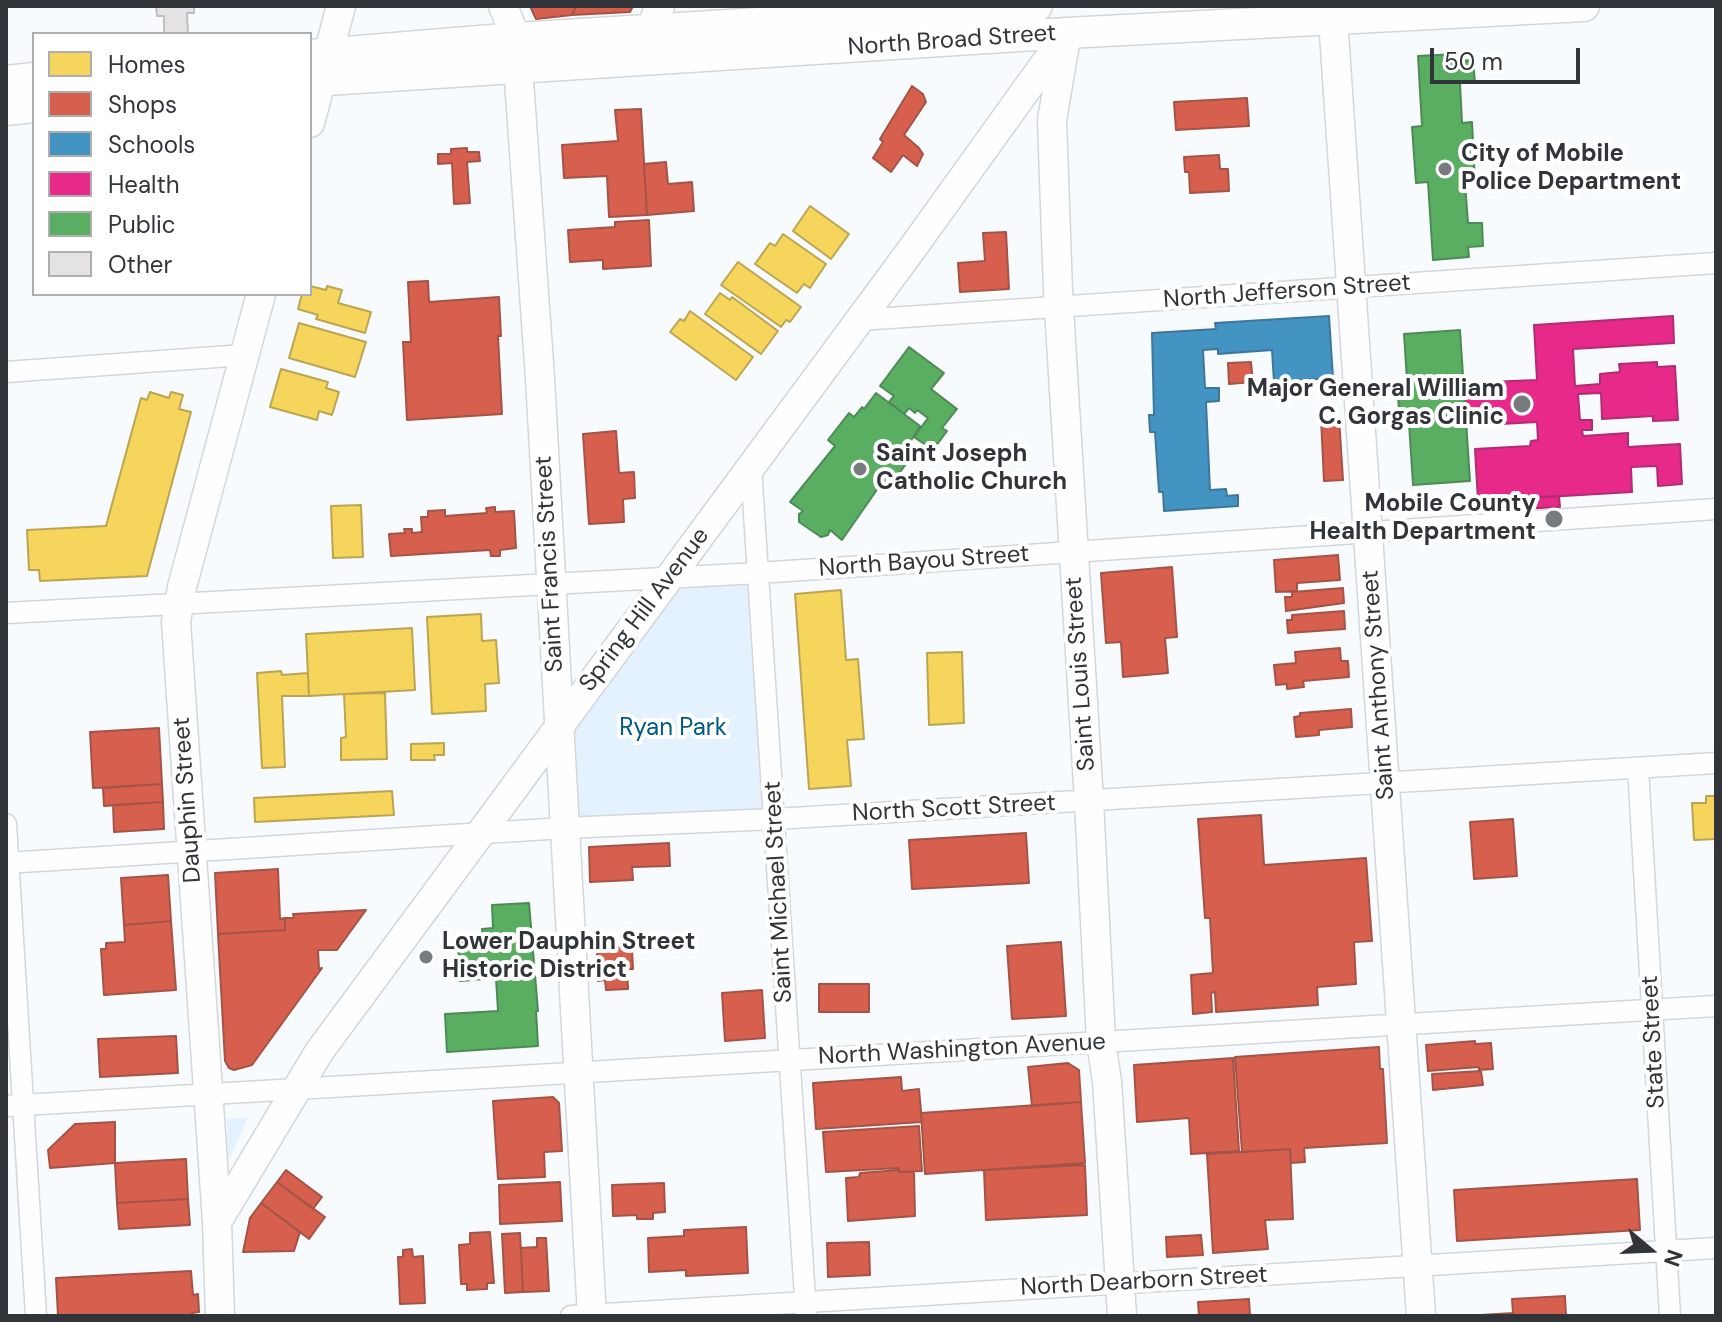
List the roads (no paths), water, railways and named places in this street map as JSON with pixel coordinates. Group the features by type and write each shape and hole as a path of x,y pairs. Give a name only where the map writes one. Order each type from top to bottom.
{"main road":[{"name":"North Broad Street","path":"317,67 655,18 1037,6"},
{"name":"Spring Hill Avenue","path":"1067,33 1086,6"},
{"name":"North Broad Street","path":"317,67 519,69 1332,13 1584,6"},
{"path":"6,81 32,78"},
{"path":"6,110 32,107"}],"street":[{"path":"312,107 317,67 341,6"},
{"name":"Saint Francis Street","path":"503,6 516,38 519,69 578,1073 585,1316"},
{"name":"Saint Anthony Street","path":"1332,13 1421,1316"},
{"name":"Saint Louis Street","path":"1067,33 1052,120 1058,309 1101,1042 1107,1081 1122,1316"},
{"name":"Spring Hill Avenue","path":"217,1222 319,1052 1067,33"},
{"name":"North Jefferson Street","path":"859,320 1716,263"},
{"name":"Dauphin Street","path":"220,1316 217,1222 176,622 260,296"},
{"path":"6,372 244,355"},
{"name":"Saint Michael Street","path":"751,467 806,1309"},
{"name":"North Bayou Street","path":"6,613 758,573 1716,509"},
{"name":"North Scott Street","path":"7,863 478,833 775,819 1716,763"},
{"name":"State Street","path":"1638,768 1670,1316"},
{"path":"6,824 15,1105 36,1316"},
{"name":"North Washington Avenue","path":"15,1105 1716,1006"},
{"name":"North Dearborn Street","path":"585,1316 806,1309 1120,1283 1716,1248"}],"place":[{"name":"City of Mobile Police Department","path":"1445,169"},
{"name":"Major General William C. Gorgas Clinic","path":"1522,404"},
{"name":"Saint Joseph Catholic Church","path":"860,469"},
{"name":"Mobile County Health Department","path":"1554,519"},
{"name":"Lower Dauphin Street Historic District","path":"426,957"}],"park label":[{"name":"Ryan Park","path":"673,729"}]}
